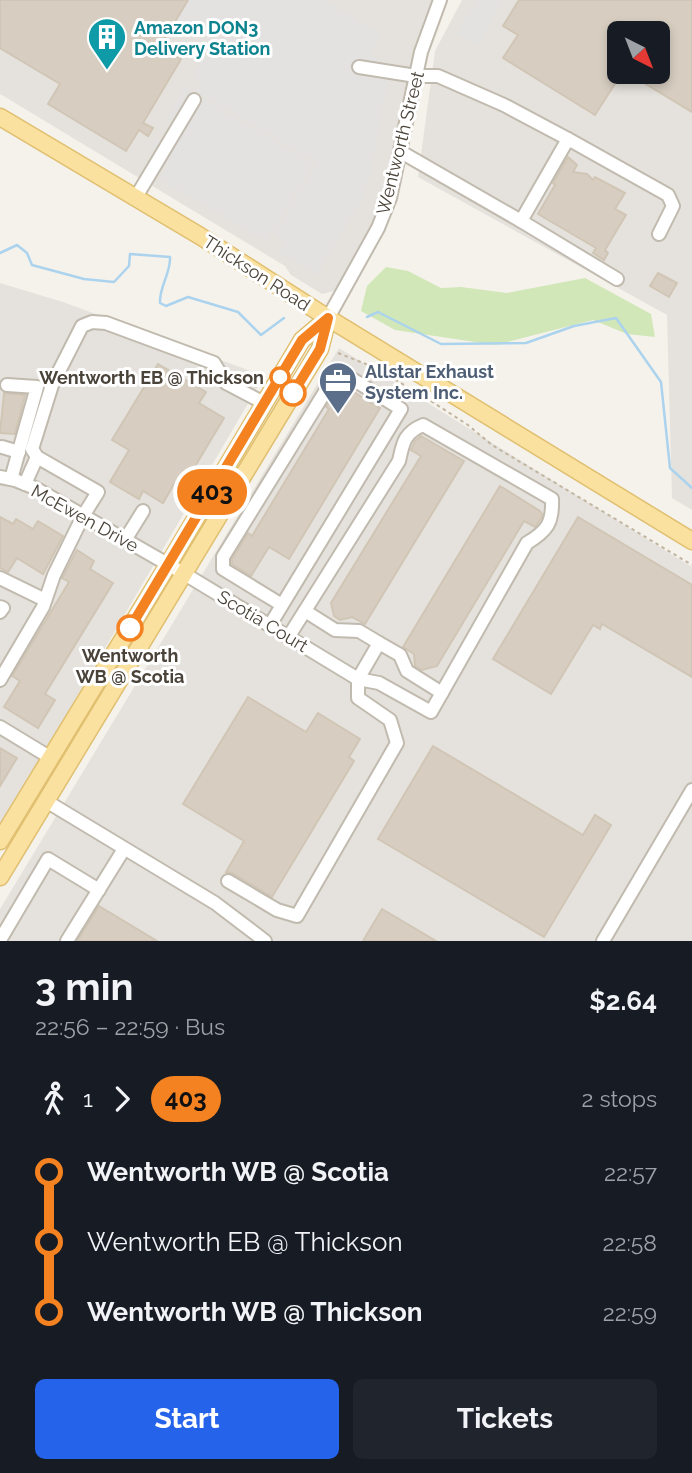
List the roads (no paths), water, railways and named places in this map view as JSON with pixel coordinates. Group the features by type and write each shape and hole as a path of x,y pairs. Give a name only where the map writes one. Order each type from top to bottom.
{"main road":[{"name":"Thickson Road","path":"0,117 136,197 692,541"},
{"path":"0,841 302,340 328,318"},
{"path":"0,877 320,349 328,318"}],"street":[{"name":"Wentworth Street","path":"328,318 378,228 390,198 425,39 440,0"},
{"path":"359,67 416,76 438,76 504,105 568,139 668,195 673,206 659,234"},
{"path":"136,197 194,100"},
{"path":"521,221 568,139"},
{"path":"401,152 617,279"},
{"path":"0,680 43,607 54,575 98,492 37,457 32,449 52,384 82,327 92,322 106,323 214,363 226,383 264,403"},
{"path":"270,625 401,409 349,377 333,379 223,557 223,569 282,605"},
{"path":"6,478 19,452 37,387 7,385"},
{"path":"289,636 399,461 402,446 411,430 423,425 552,499 552,515 542,534 527,543 442,693 407,671 400,655 359,631 335,630 305,611"},
{"path":"2,447 19,452"},
{"path":"25,484 37,457"},
{"name":"McEwen Drive","path":"6,478 25,484 168,565"},
{"path":"125,540 143,511"},
{"name":"Scotia Court","path":"168,565 358,679 379,683 431,712 442,693"},
{"path":"0,578 45,600"},
{"path":"226,599 238,578"},
{"path":"0,607 3,608 0,612"},
{"path":"228,880 276,910 297,916 397,743 390,720 358,698 358,679 379,643"},
{"path":"0,727 51,758"},
{"path":"603,941 692,790"},
{"path":"46,801 215,902 265,941"},
{"path":"67,941 124,849"},
{"path":"0,940 48,859 99,890"}],"waterway":[{"path":"0,253 17,245 27,253 32,265 84,279 114,282 129,266 130,254 170,257 160,303 166,306 188,297 238,312 261,335 284,318"},
{"path":"367,317 378,312 441,344 526,343 574,326 616,318 661,382 670,468 692,488"}],"place":[{"name":"Amazon DON3 Delivery Station","path":"107,71"},
{"name":"Wentworth EB @ Thickson","path":"280,377"},
{"name":"Allstar Exhaust System Inc.","path":"338,415"},
{"name":"Wentworth WB @ Scotia","path":"130,628"}]}
